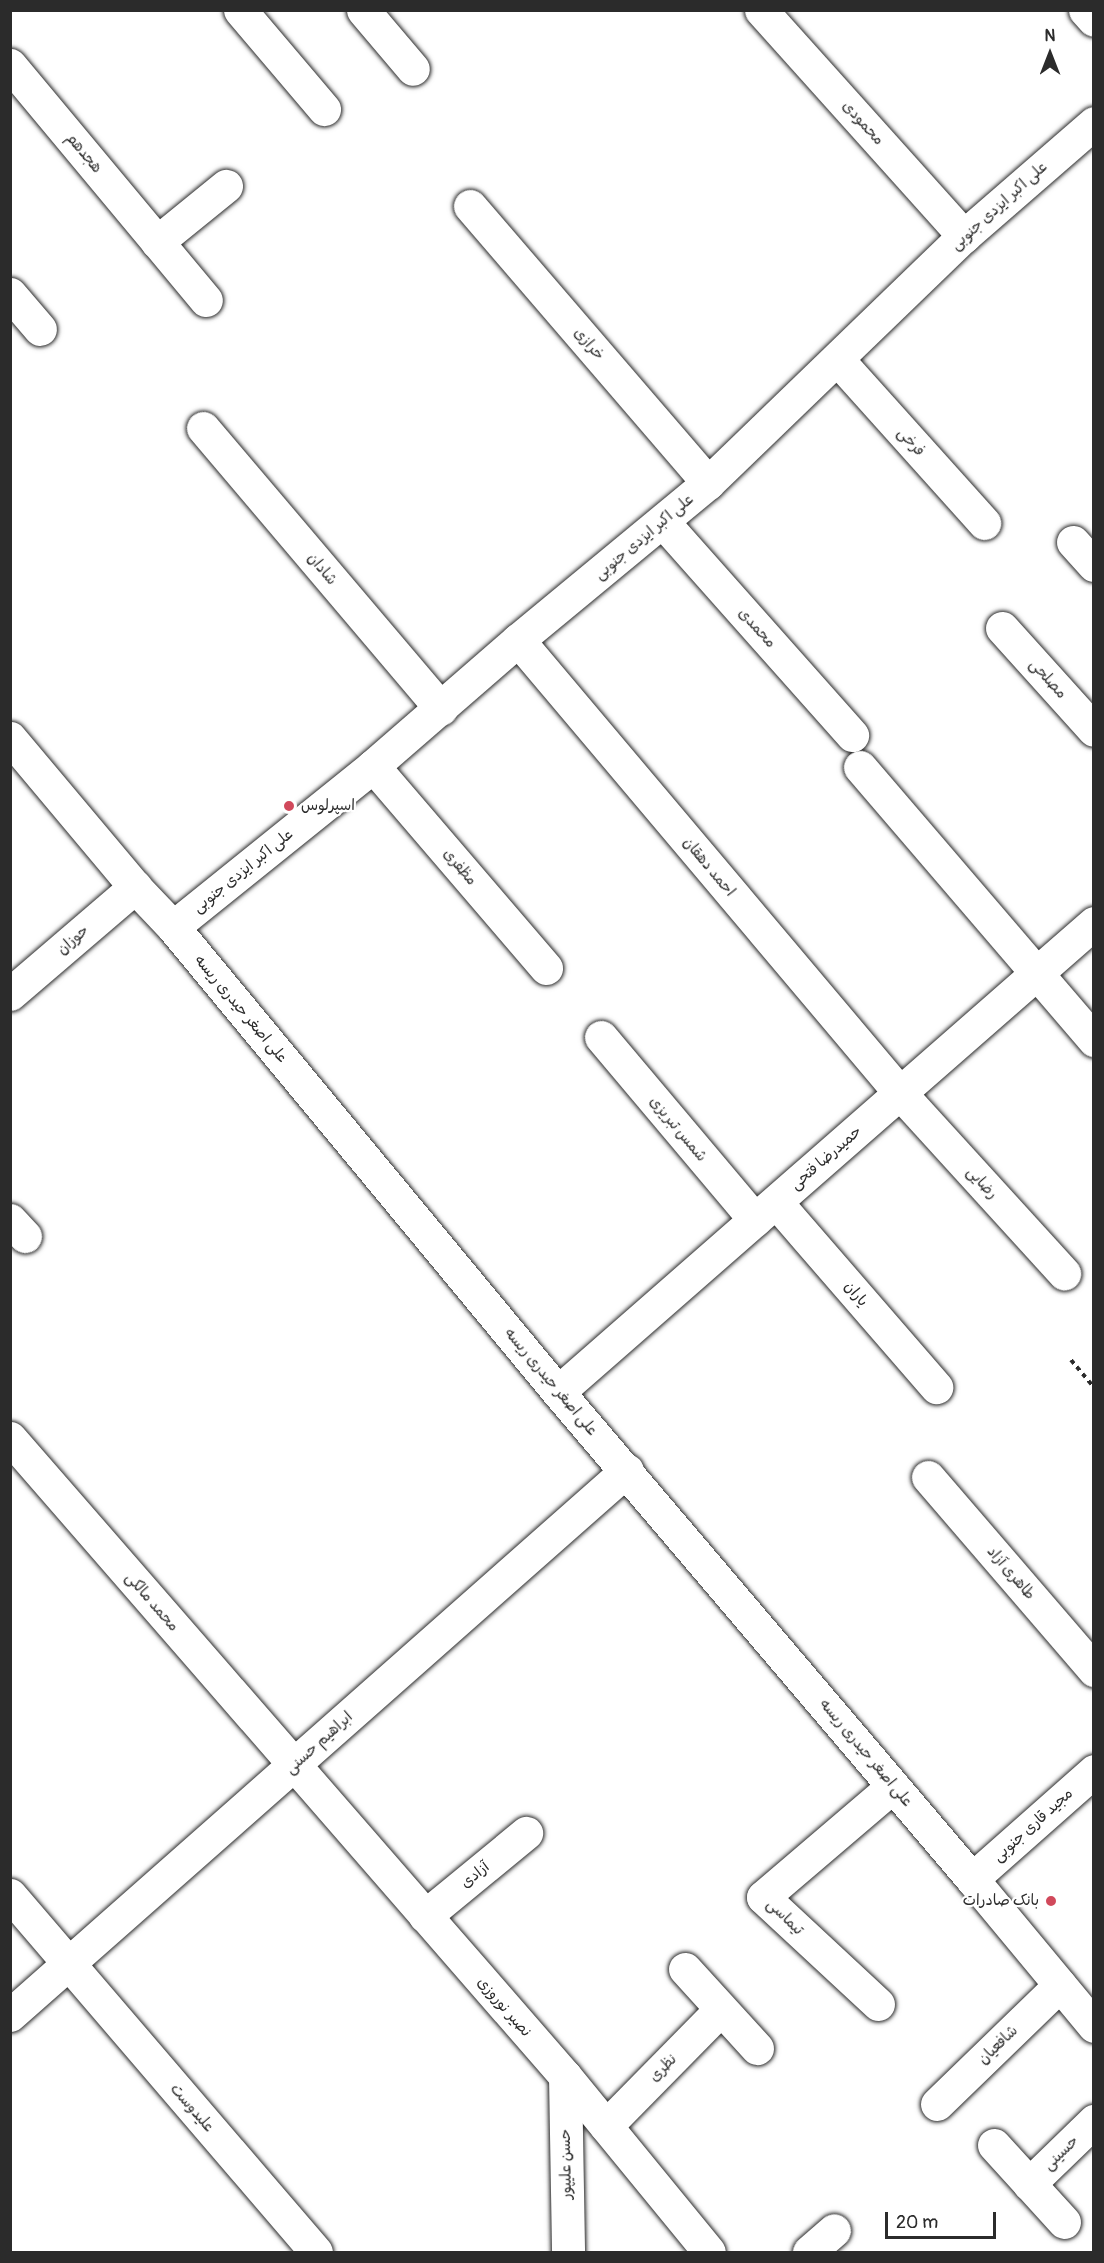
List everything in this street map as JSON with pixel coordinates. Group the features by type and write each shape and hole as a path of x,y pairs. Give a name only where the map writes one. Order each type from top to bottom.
{"street":[{"path":"240,10 324,109"},
{"path":"363,10 413,69"},
{"name":"محمودی","path":"761,10 964,236"},
{"path":"1085,10 1094,20"},
{"name":"هجدهم","path":"10,64 206,300"},
{"name":"علی اکبر ایزدی جنوبی","path":"173,927 441,710 518,640 708,483 964,236 1093,125"},
{"path":"158,242 226,186"},
{"name":"خرازی","path":"470,206 708,483"},
{"path":"10,294 40,329"},
{"name":"فرخی","path":"838,360 984,524"},
{"name":"شادان","path":"203,428 441,710"},
{"name":"محمدی","path":"663,522 852,735"},
{"name":"مصلحی","path":"1002,628 1094,730"},
{"name":"احمد دهقان","path":"518,640 900,1093"},
{"name":"علی اصغر حیدری ریسه","path":"10,738 135,887 173,927 558,1392 627,1470 1094,2026"},
{"name":"مظفری","path":"374,765 546,968"},
{"path":"860,767 1094,1040"},
{"name":"حوزان","path":"10,994 135,887"},
{"name":"حمیدرضا فتحی","path":"558,1392 1094,923"},
{"name":"شمس تبریزی","path":"602,1037 765,1211"},
{"name":"رضایی","path":"900,1093 1064,1273"},
{"name":"یاران","path":"765,1211 936,1387"},
{"name":"محمد مالکی","path":"10,1438 292,1766"},
{"name":"ابراهیم حسنی","path":"10,2015 627,1470"},
{"name":"طاهری آزاد","path":"928,1477 1094,1670"},
{"name":"نصیر نوروزی","path":"292,1766 565,2076 710,2253"},
{"name":"مجید قاری جنوبی","path":"972,1879 1094,1771"},
{"name":"تیماسی","path":"878,2004 763,1897 893,1786"},
{"name":"آزادی","path":"425,1916 526,1833"},
{"name":"علیدوست","path":"10,1895 316,2253"},
{"path":"685,1969 757,2048"},
{"name":"شافعیان","path":"937,2104 1059,1985"},
{"name":"نظری","path":"606,2126 720,2010"},
{"name":"حسن علیپور","path":"565,2076 567,2253"},
{"name":"حسینی","path":"1029,2184 1094,2121"},
{"path":"994,2145 1064,2222"},
{"path":"809,2253 834,2230"}],"path":[{"path":"1071,1360 1094,1387"}],"place":[{"name":"اسپرلوس","path":"289,806"},
{"name":"بانک صادرات","path":"1051,1901"}]}
